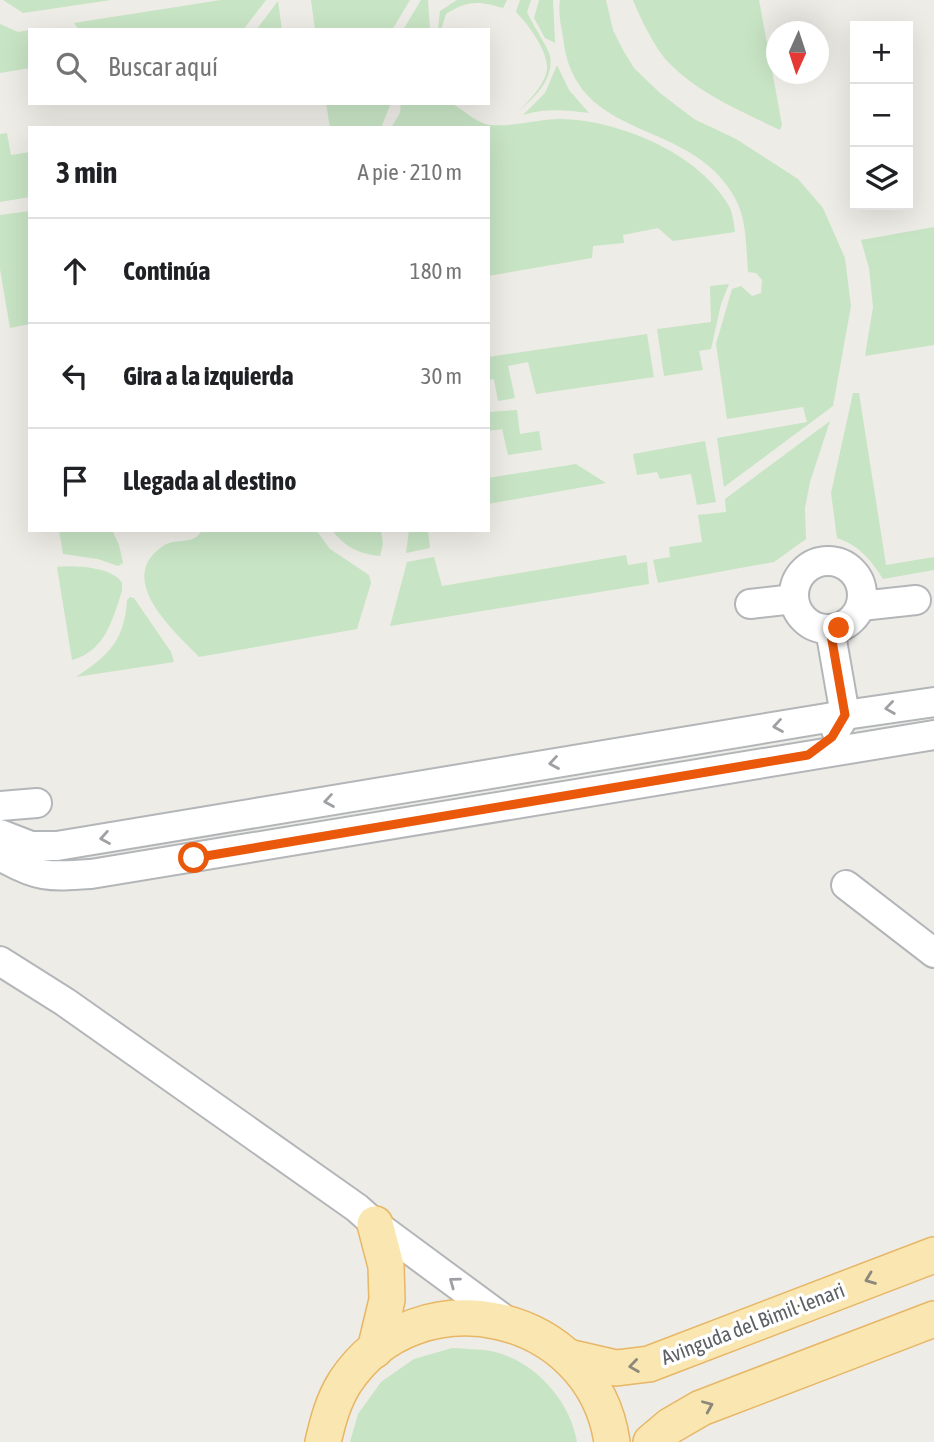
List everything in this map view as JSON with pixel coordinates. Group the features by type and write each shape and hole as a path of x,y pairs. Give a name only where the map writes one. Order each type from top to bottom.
{"main road":[{"path":"375,1224 386,1266 387,1300 375,1350"},
{"name":"Avinguda del Bimil·lenari","path":"568,1357 616,1368 649,1364 934,1255"},
{"path":"303,1442 327,1427 345,1383 360,1363 375,1350 411,1328 444,1319 482,1318 509,1323 542,1337 568,1357 590,1383 603,1407 612,1442"},
{"path":"651,1442 670,1426 701,1409 934,1319"}],"street":[{"path":"829,561 849,568 857,576 862,596 860,606 849,623 830,629 810,624 802,617 794,599 794,589 803,572 819,562 829,561"},
{"path":"750,604 794,599"},
{"path":"860,606 916,600"},
{"path":"808,755 832,737 845,715 830,629"},
{"path":"0,834 31,846 57,846 934,702"},
{"path":"845,715 862,727 929,735"},
{"path":"0,856 22,869 48,877 91,874 929,735"},
{"path":"0,806 37,803"},
{"path":"846,885 934,953"},
{"path":"0,961 65,1002 357,1208 509,1323"}],"green space":[{"path":"3,0 111,0 23,13"},
{"path":"221,0 266,0 245,28 78,28 74,23"},
{"path":"311,0 410,0 393,28 315,28"},
{"path":"421,0 428,0 430,28 404,28"},
{"path":"457,0 507,0 503,8 480,3 461,6 446,14 442,28 438,28 440,11"},
{"path":"520,0 531,0 527,12 549,53 550,65 542,87 519,111 540,87 547,70 541,47 516,12"},
{"path":"539,0 553,0 555,43 545,38 534,18"},
{"path":"560,0 606,0 613,30 634,68 660,93 694,119 736,139 798,179 823,208 845,258 851,306 833,406 724,487 717,438 807,422 803,407 727,419 716,344 732,289 741,286 752,296 761,293 762,280 756,273 748,272 745,234 739,206 715,172 691,153 610,114 588,96 572,72 563,37"},
{"path":"633,0 759,0 766,38 766,84 774,84 782,125 780,130 721,101 680,73 658,49"},
{"path":"278,1 282,28 258,28"},
{"path":"0,24 18,32 28,30 28,68 0,73"},
{"path":"557,65 569,90 589,113 556,110 523,115 545,93"},
{"path":"326,105 390,105 382,126 330,126"},
{"path":"401,105 453,105 491,125 560,119 583,121 631,133 678,155 716,187 729,206 735,232 673,241 658,228 623,235 624,243 593,246 592,258 490,276 490,126 392,126 400,113"},
{"path":"7,133 11,155 28,152 28,197 0,202 0,134"},
{"path":"28,211 28,324 10,328 0,269 0,215"},
{"path":"934,227 934,345 865,356 873,307 869,268 861,240"},
{"path":"729,284 721,304 711,349 699,351 703,370 664,376 657,329 711,322 710,286"},
{"path":"647,334 654,377 536,394 528,362 508,366 515,398 498,401 494,379 490,380 490,357"},
{"path":"853,393 859,393 886,565 934,557 934,570 883,579 864,554 837,538 831,493"},
{"path":"517,410 520,434 539,431 542,450 508,455 502,429 490,431 490,412"},
{"path":"830,421 810,482 805,508 806,539 774,562 658,583 653,560 670,557 669,547 702,542 698,515 726,512 725,499"},
{"path":"705,441 716,502 697,505 691,474 660,479 657,472 637,475 633,454"},
{"path":"576,464 606,483 490,504 490,478"},
{"path":"59,532 113,532 123,563 118,566 98,559 63,554"},
{"path":"201,532 317,532 330,549 369,575 371,583 357,629 199,657 153,604 146,589 144,574 149,559 163,546 190,540"},
{"path":"334,532 381,532 383,544 380,556 353,549"},
{"path":"409,532 428,532 430,548 406,553"},
{"path":"626,555 628,565 647,562 649,584 390,626 407,562 434,557 442,586"},
{"path":"57,567 102,570 122,583 115,613 106,633 92,650 72,660"},
{"path":"134,598 171,652 174,662 76,677 113,646 123,626 127,600"},
{"path":"452,1348 491,1351 522,1363 548,1384 558,1397 567,1411 577,1442 350,1442 358,1414 381,1382 414,1359"}],"route":[{"path":"194,858 808,755 832,737 845,715 830,629 839,628"}]}
